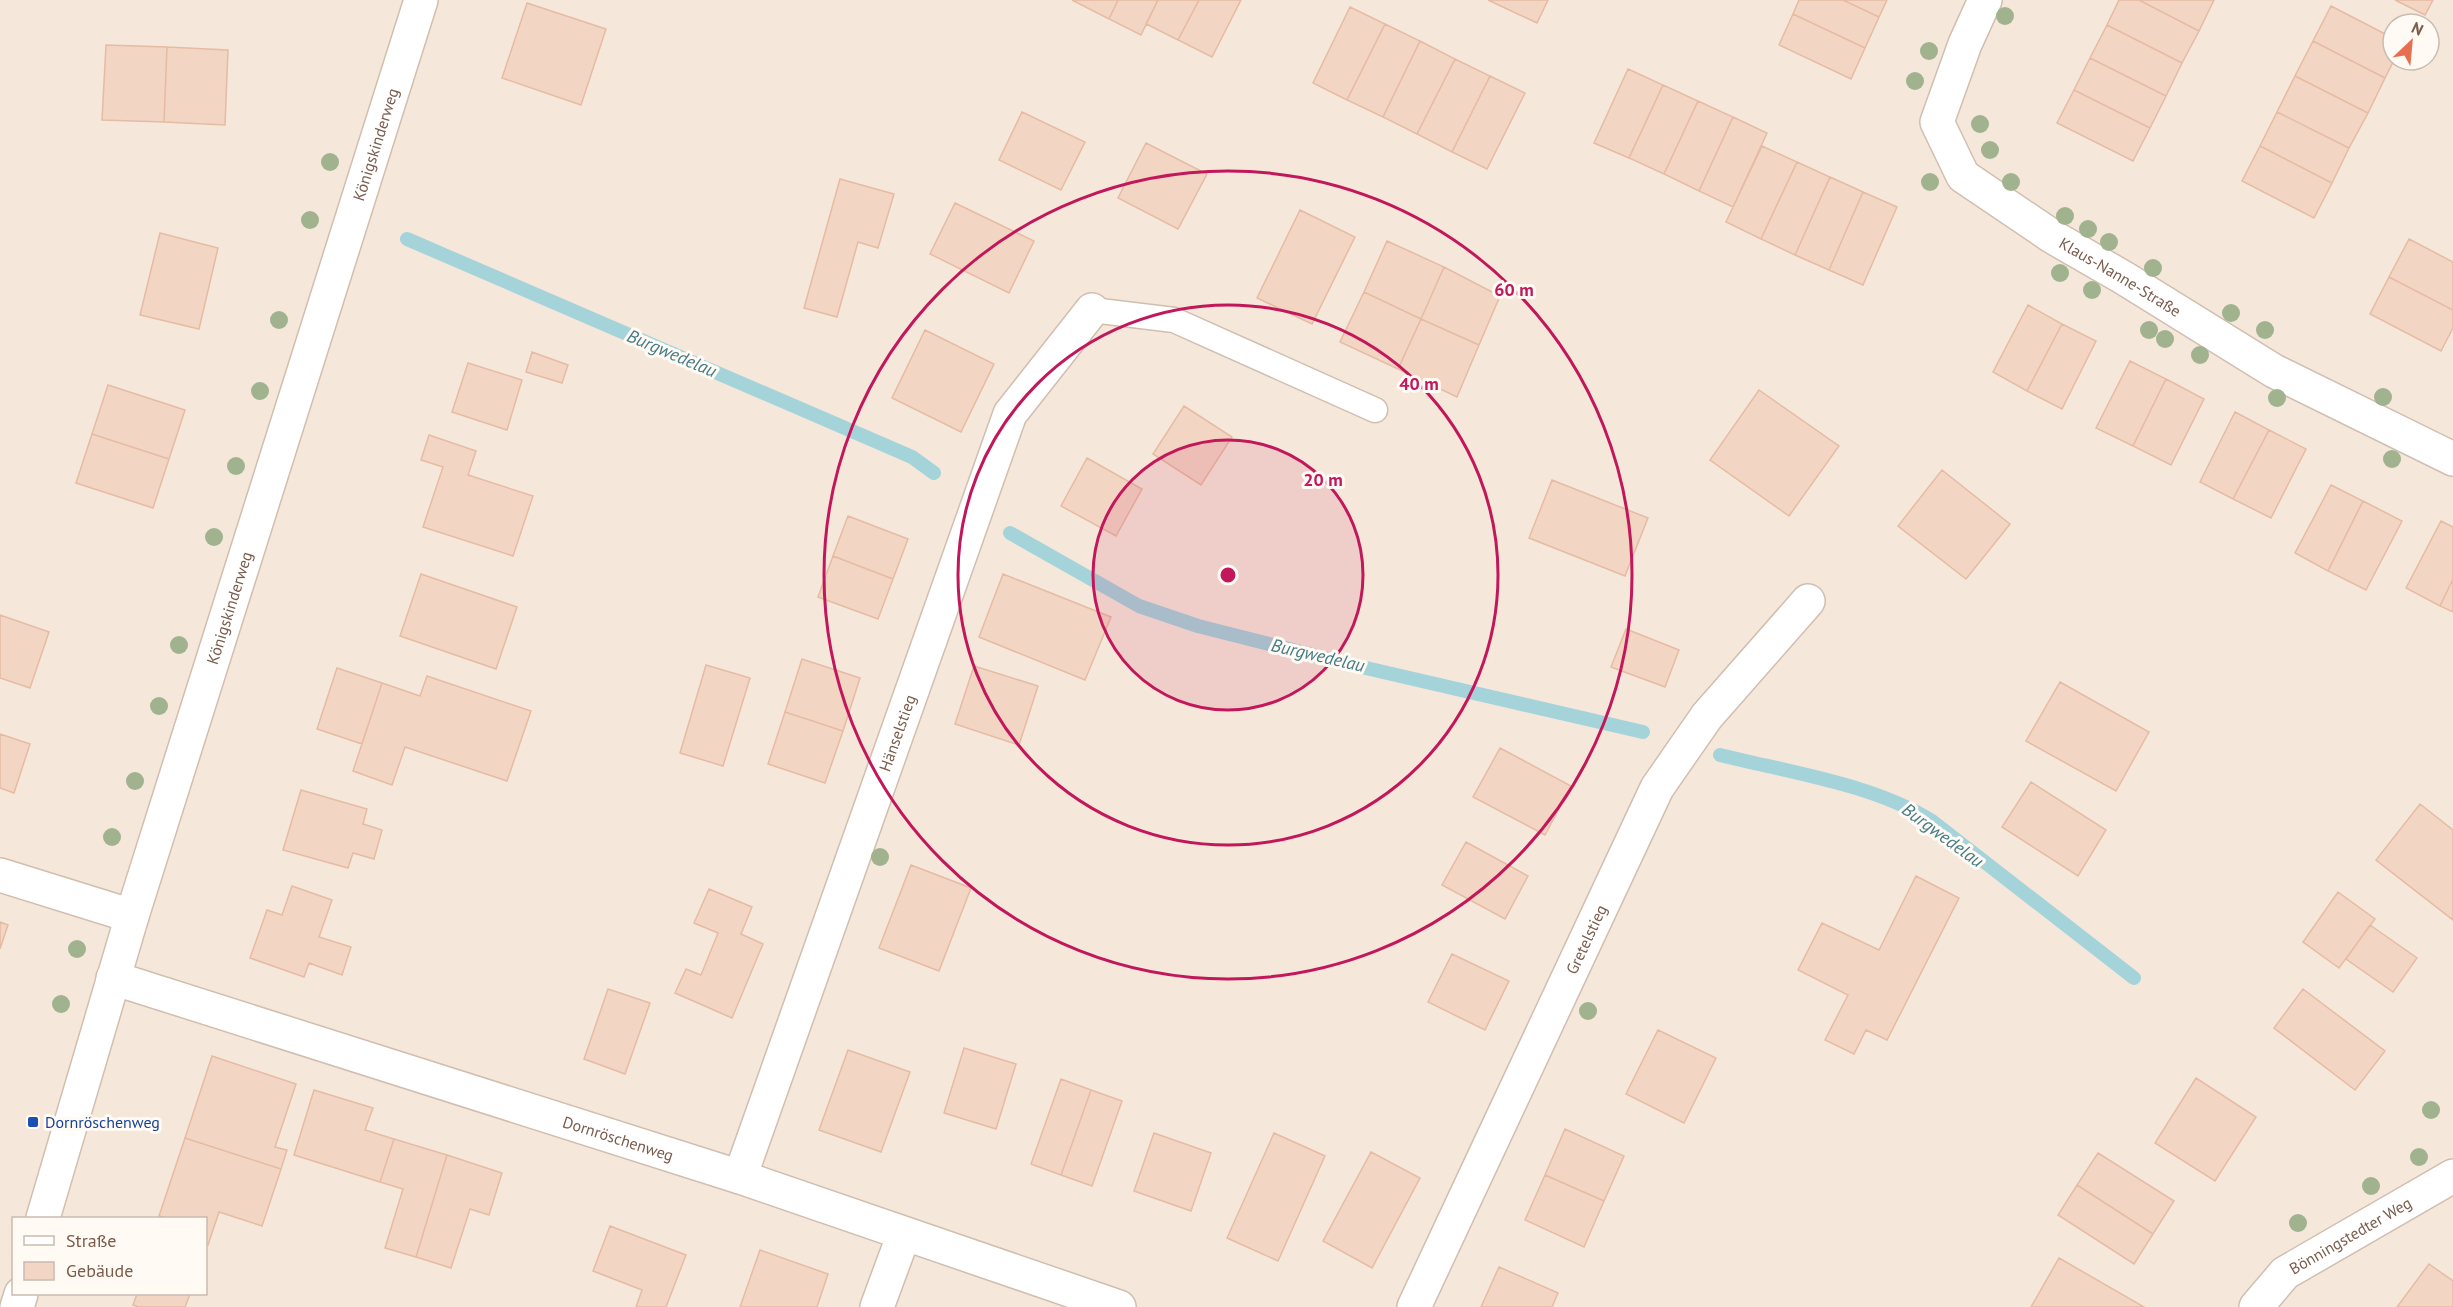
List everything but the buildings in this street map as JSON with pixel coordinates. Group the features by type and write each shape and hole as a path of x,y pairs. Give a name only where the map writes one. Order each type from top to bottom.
{"street":[{"name":"Königskinderweg","path":"43,1217 132,916 421,0"},
{"name":"Klaus-Nanne-Straße","path":"1985,0 1965,44 1936,122 1963,176 2052,237 2124,278 2274,371 2452,456"},
{"name":"Hänselstieg","path":"740,1177 1010,414 1092,310"},
{"name":"Gretelstieg","path":"1414,1307 1656,788 1707,716 1808,601"},
{"path":"0,875 132,916"},
{"name":"Dornröschenweg","path":"113,978 740,1177 1119,1307"},
{"name":"Bönningstedter Weg","path":"2256,1307 2285,1273 2453,1176"},
{"path":"877,1307 904,1234"}],"lane":[{"path":"1092,310 1174,320 1375,410"}],"shaded area":[{"path":"0,0 2453,0 2453,1307 0,1307"}],"waterway":[{"name":"Burgwedelau","path":"407,239 912,457 934,473"},
{"name":"Burgwedelau","path":"1010,533 1139,606 1198,626 1340,662 1643,732"},
{"name":"Burgwedelau","path":"1720,755 1829,780 1884,797 1909,808 1932,821 2134,978"}],"place":[{"name":"Dornröschenweg","path":"33,1122"}]}
